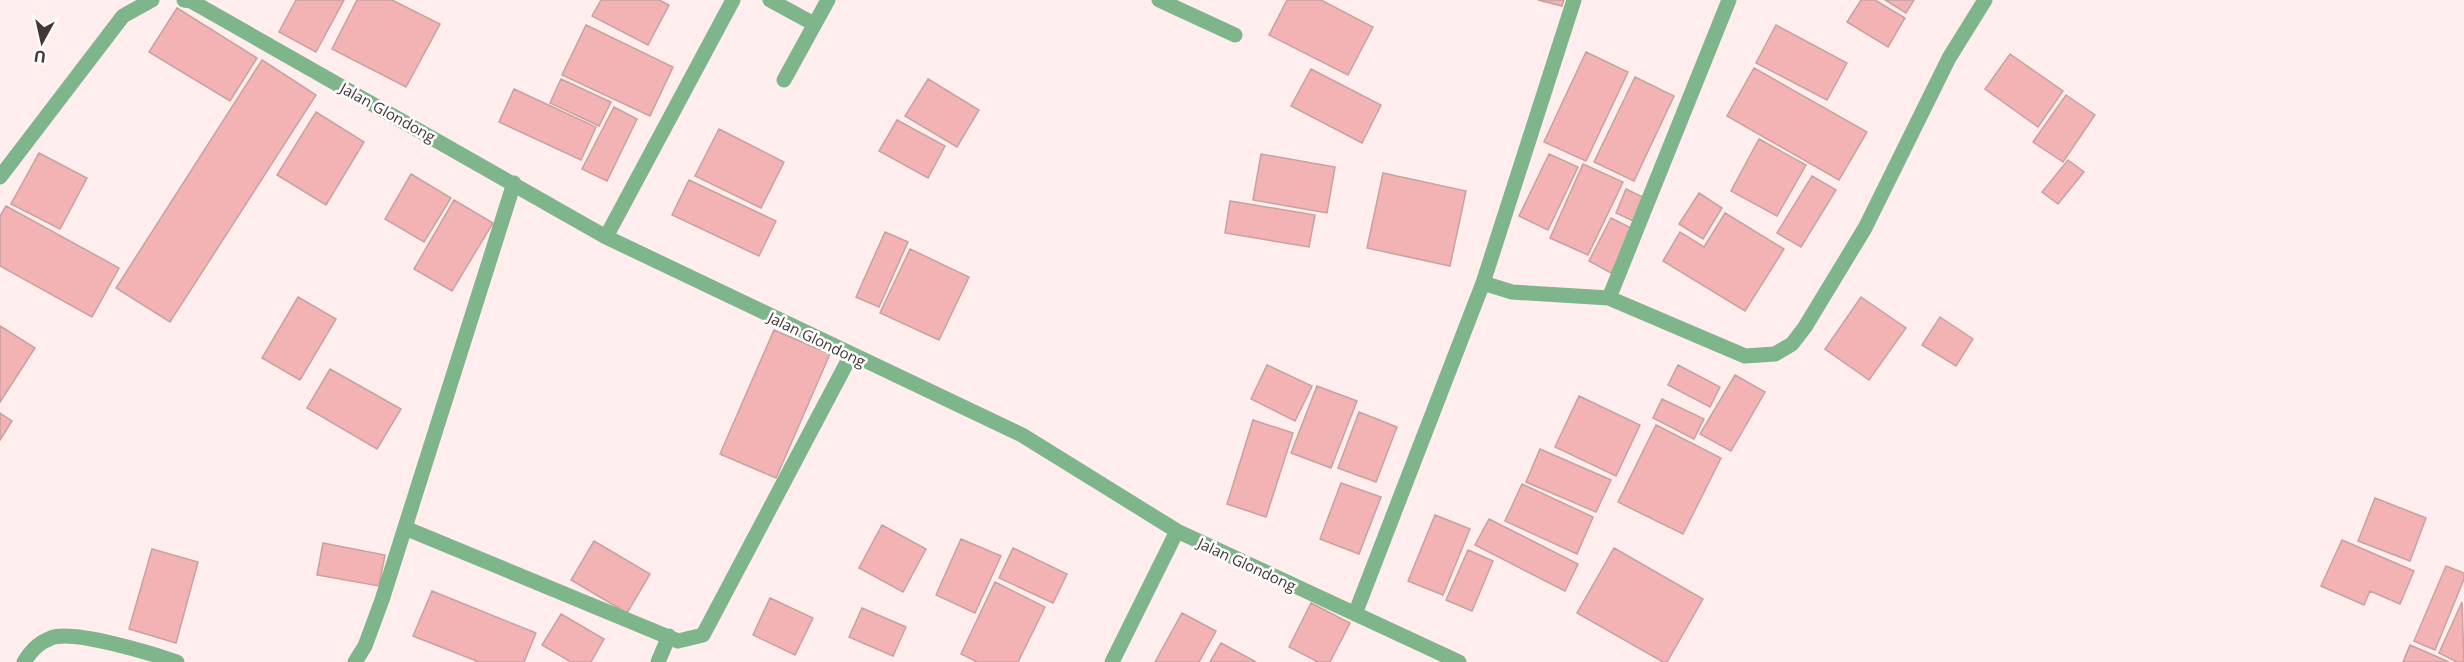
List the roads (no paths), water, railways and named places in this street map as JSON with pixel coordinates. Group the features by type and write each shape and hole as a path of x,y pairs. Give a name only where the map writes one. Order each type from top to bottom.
{"street":[{"path":"0,177 123,16 152,0"},
{"name":"Jalan Glondong","path":"184,0 191,1 606,237 1022,435 1177,531 1459,662"},
{"path":"606,237 733,0"},
{"path":"770,0 814,24"},
{"path":"784,80 828,0"},
{"path":"1159,0 1235,35"},
{"path":"1355,614 1483,283 1574,0"},
{"path":"1609,298 1729,0"},
{"path":"1483,283 1512,292 1609,298 1745,356 1775,354 1792,344 1805,327 1865,228 1949,58 1985,0"},
{"path":"355,662 365,646 405,528 514,183"},
{"path":"405,528 678,641 703,634 850,355"},
{"path":"1112,662 1177,531"},
{"path":"658,662 669,636"},
{"path":"24,662 33,648 52,637 96,640 177,662"}]}
